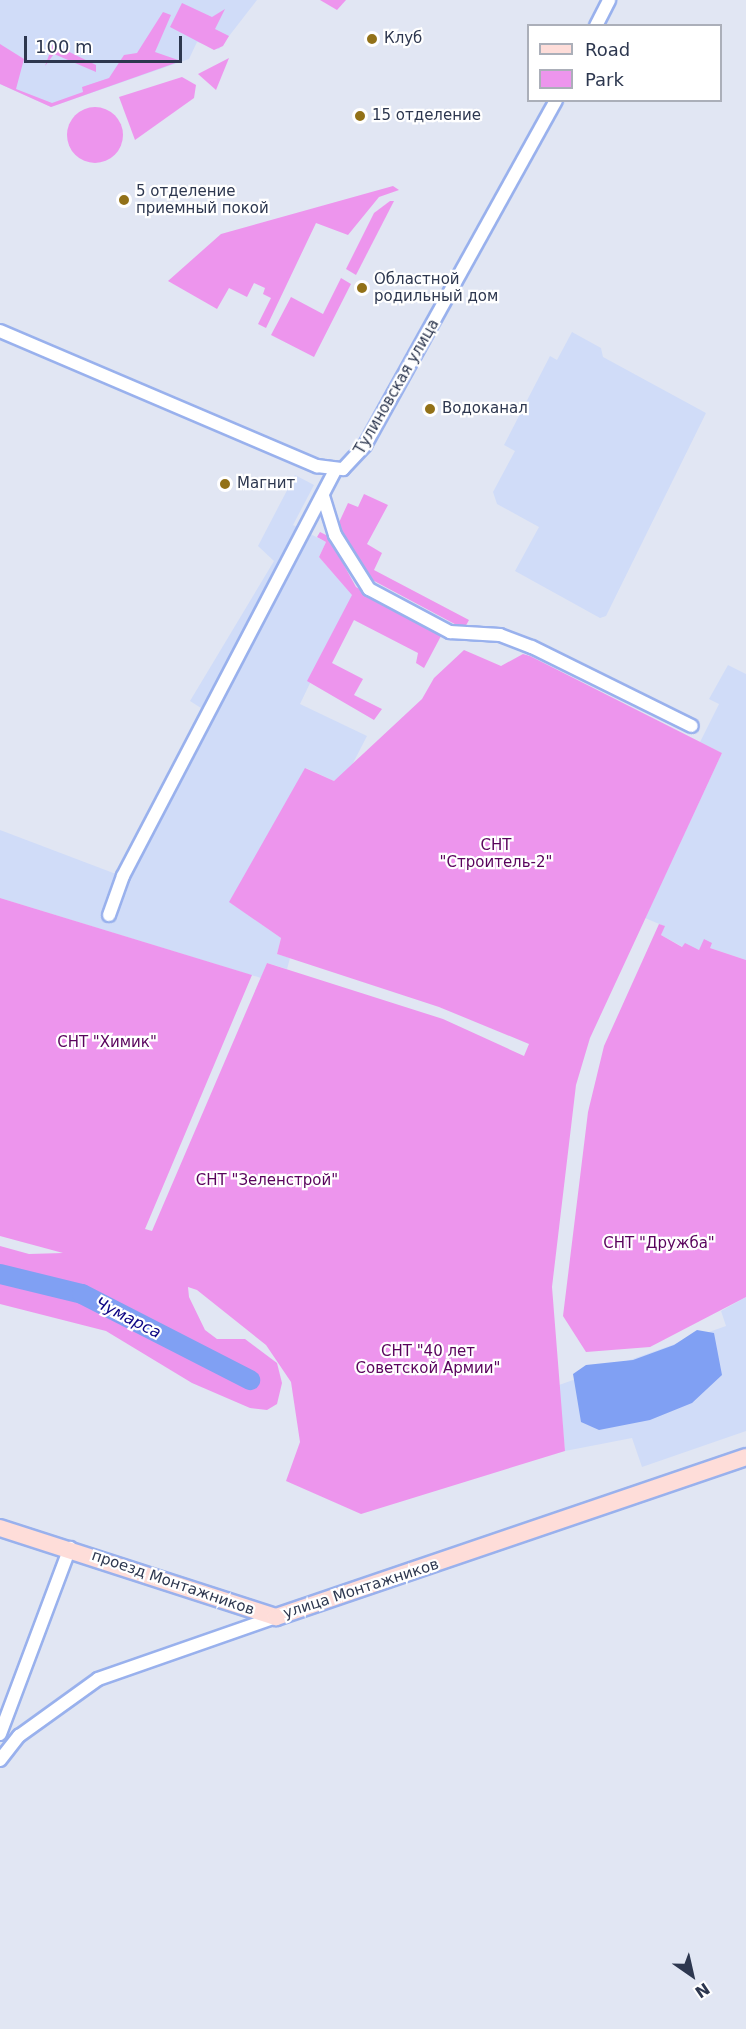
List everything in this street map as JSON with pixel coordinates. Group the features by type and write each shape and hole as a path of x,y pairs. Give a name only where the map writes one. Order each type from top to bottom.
{"main road":[{"name":"улица Монтажников","path":"276,1617 746,1457"},
{"name":"проезд Монтажников","path":"0,1528 70,1548 276,1617"}],"street":[{"path":"597,24 609,0"},
{"name":"Тулиновская улица","path":"336,469 351,465 365,445 555,102"},
{"path":"0,330 317,466 336,469 123,876 109,915"},
{"path":"323,496 335,535 369,589 450,632 500,635 532,647 692,726"},
{"path":"0,1734 70,1548"},
{"name":"улица Монтажников","path":"0,1760 19,1736 98,1679 276,1617"}],"shaded area":[{"path":"0,0 257,0 219,49 197,42 189,59 51,107 0,84"},
{"path":"572,332 601,348 603,357 706,413 606,616 600,618 515,571 539,527 497,504 493,492 515,451 504,445 550,356 557,360"},
{"path":"295,475 314,485 293,525 326,542 319,557 353,594 300,704 367,736 351,767 334,781 306,768 230,902 281,938 277,954 290,958 287,969 267,963 261,978 0,898 0,830 116,874 201,708 190,701 274,561 258,546"},
{"path":"728,665 746,674 746,960 710,948 705,939 699,950 683,947 661,935 664,926 645,918 722,753 700,742 719,704 709,699"},
{"path":"746,1297 746,1431 642,1467 632,1438 565,1451 559,1385 726,1326 721,1311"}],"green space":[{"path":"320,0 346,0 337,10"},
{"path":"182,3 212,17 225,9 215,29 229,36 223,46 214,50 170,27"},
{"path":"163,12 171,15 155,52 181,61 51,107 0,84 0,44 24,59 16,89 52,103 83,92 82,87 109,78 124,55 137,53"},
{"path":"53,44 96,65 96,72 54,54 45,66"},
{"path":"229,58 216,90 198,74"},
{"path":"182,77 196,85 194,98 135,140 119,97"},
{"path":"95,107 106,109 115,115 121,124 123,135 121,146 115,155 106,161 95,163 84,161 75,155 69,146 67,135 69,124 75,115 84,109"},
{"path":"393,186 399,190 379,197 348,235 316,223 266,328 258,324 271,298 263,294 265,288 254,283 247,297 229,288 217,309 168,281 221,234"},
{"path":"390,201 394,201 356,275 346,269 374,213"},
{"path":"341,278 351,284 314,357 271,335 291,297 323,314"},
{"path":"364,494 388,505 367,544 382,553 374,570 469,620 464,629 363,575 336,529 348,503 358,507"},
{"path":"320,532 328,536 356,587 441,636 424,668 416,663 418,653 354,620 332,663 363,679 354,695 382,709 374,720 307,681 352,595 319,557 326,542 317,537"},
{"path":"464,650 501,666 523,654 530,656 722,753 590,1038 576,1085 552,1287 565,1451 361,1514 286,1481 300,1442 291,1382 266,1345 197,1290 188,1287 189,1297 205,1330 217,1339 245,1339 277,1363 282,1383 277,1404 267,1410 250,1408 192,1383 106,1331 0,1304 0,1246 29,1254 63,1253 0,1236 0,898 252,975 145,1229 152,1231 267,963 443,1019 524,1056 529,1044 439,1007 277,954 281,938 229,902 305,768 334,781 422,699 434,678"},
{"name":"СНТ \"Дружба\"","path":"659,924 665,926 661,935 682,947 685,943 699,950 704,939 712,943 710,948 746,960 746,1297 650,1347 586,1352 563,1316 588,1112 604,1046"}],"water":[{"path":"697,1330 714,1333 722,1375 692,1403 650,1420 599,1430 581,1422 573,1374 586,1365 633,1360 674,1345"}],"waterway":[{"name":"Чумарса","path":"0,1274 82,1294 250,1380"}],"place":[{"name":"Клуб","path":"372,39"},
{"name":"15 отделение","path":"360,116"},
{"name":"5 отделение приемный покой","path":"124,200"},
{"name":"Областной родильный дом","path":"362,288"},
{"name":"Водоканал","path":"430,409"},
{"name":"Магнит","path":"225,484"}],"park label":[{"name":"СНТ \"Строитель-2\"","path":"496,854"},
{"name":"СНТ \"Химик\"","path":"107,1043"},
{"name":"СНТ \"Зеленстрой\"","path":"267,1181"},
{"name":"СНТ \"40 лет Советской Армии\"","path":"428,1360"}]}
